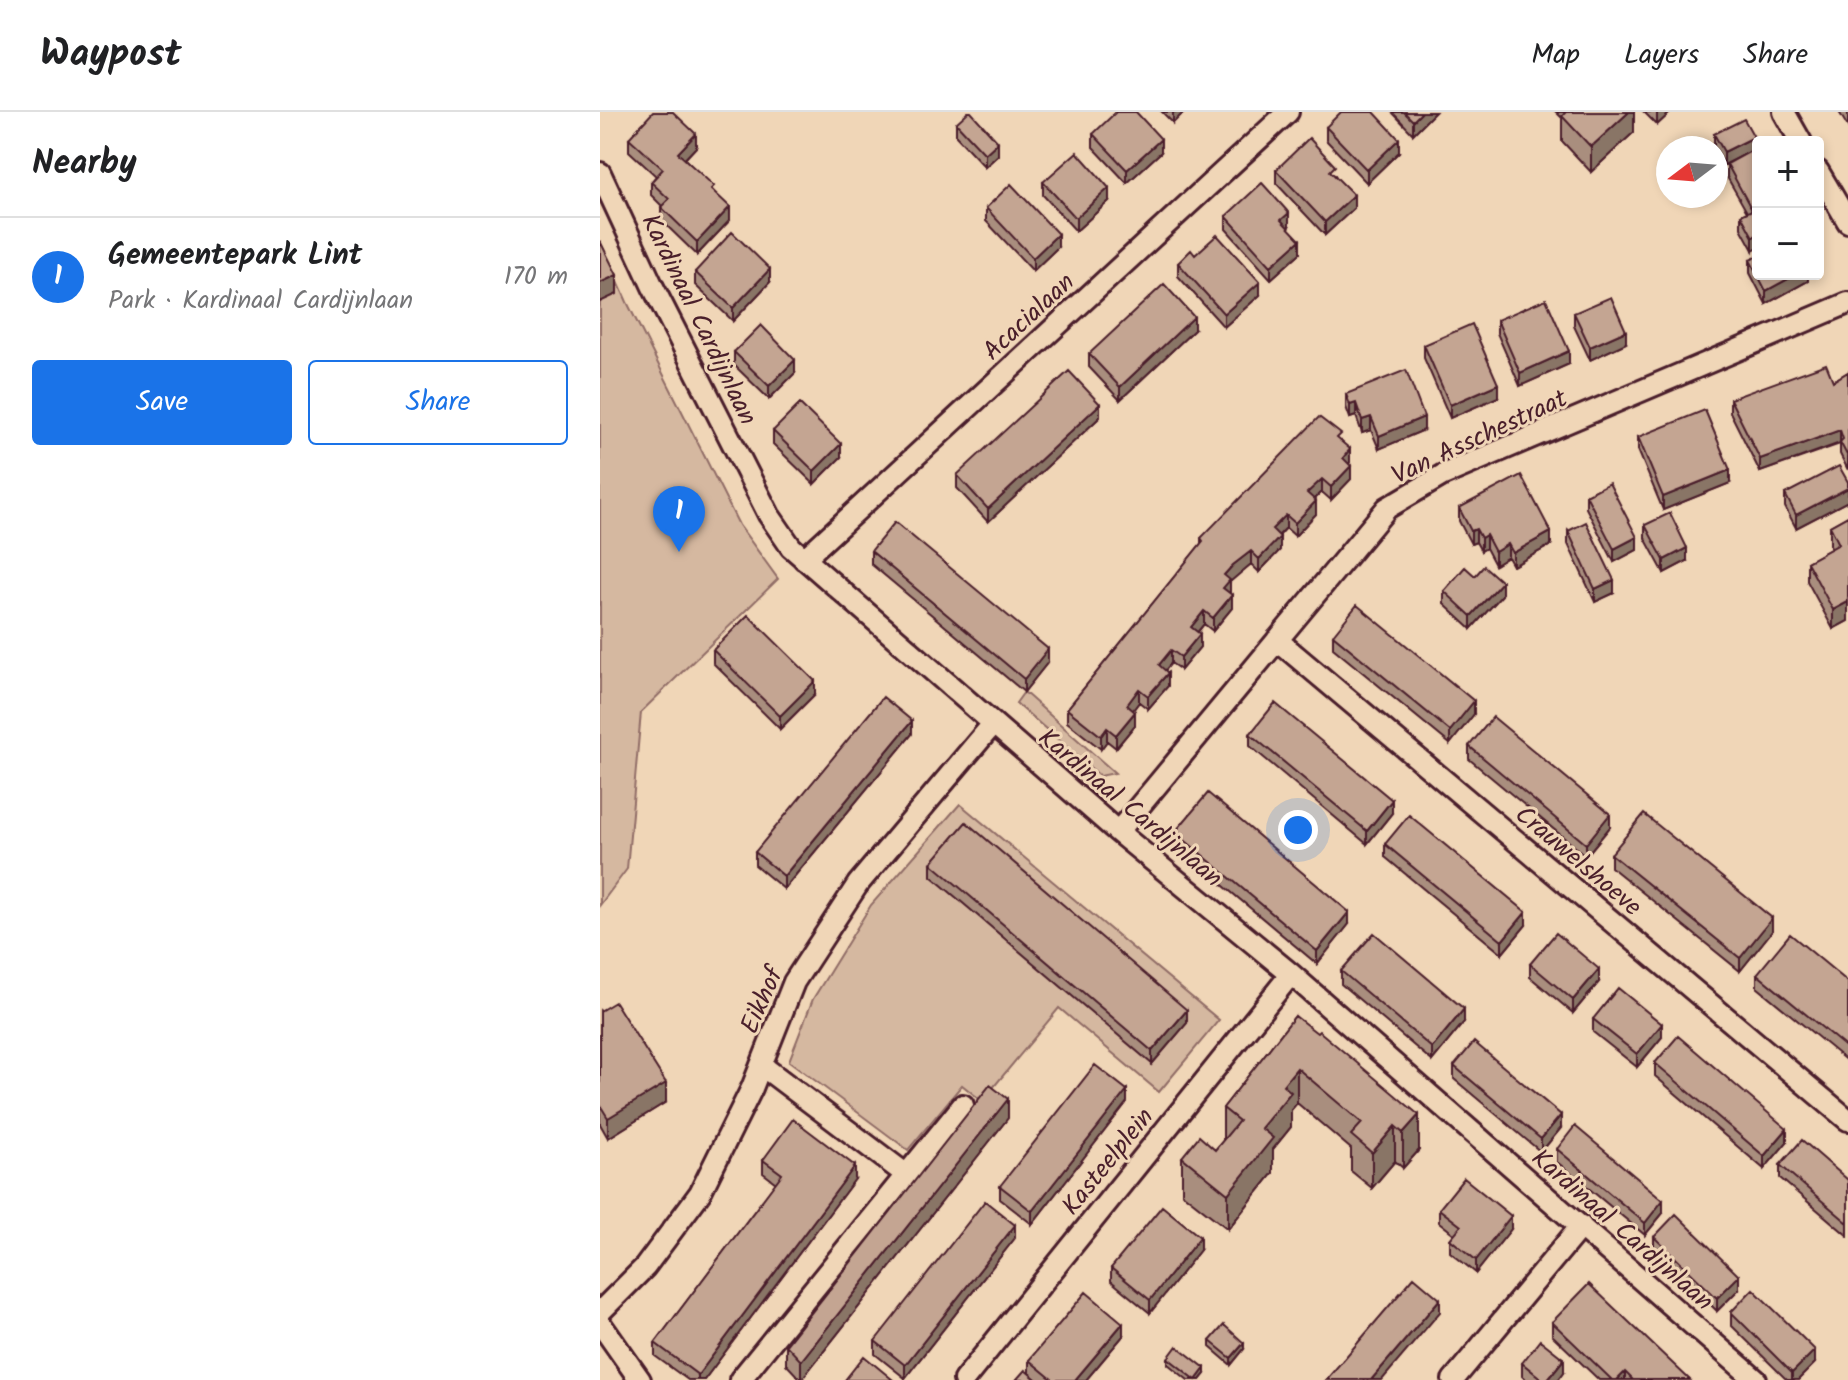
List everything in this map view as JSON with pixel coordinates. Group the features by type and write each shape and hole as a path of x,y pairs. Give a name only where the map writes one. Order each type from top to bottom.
{"street":[{"name":"Acacialaan","path":"804,559 1288,112"},
{"path":"1784,112 1798,136"},
{"name":"Kardinaal Cardijnlaan","path":"600,173 653,287 769,515 791,547 1118,832 1291,974 1756,1380"},
{"path":"1824,181 1848,222"},
{"name":"Van Asschestraat","path":"1118,832 1387,508 1432,482 1848,303"},
{"name":"Crauwelshoeve","path":"1277,640 1848,1120"},
{"name":"Eikhof","path":"600,1312 645,1267 700,1193 761,1065 794,982 858,884 993,724"},
{"name":"Kasteelplein","path":"964,1380 1291,974"},
{"path":"761,1065 908,1176"},
{"path":"740,1380 963,1105"},
{"path":"1453,1380 1581,1226"},
{"path":"600,1323 640,1380"}],"shaded area":[{"path":"600,241 627,302 739,525 778,579 641,712 627,869 600,905"},
{"path":"1024,692 1115,773 1100,776 1016,703"},
{"path":"960,804 1219,1020 1159,1092 1059,1008 982,1101 962,1085 908,1150 789,1061 813,999 871,905"}],"building":[{"path":"653,112 673,112 696,134 678,153 714,186 711,189 730,207 697,242 661,207 669,199 651,182 663,169 629,138"},
{"path":"968,112 998,142 985,154 956,123"},
{"path":"1116,112 1136,112 1161,139 1127,170 1093,134"},
{"path":"1341,112 1374,112 1399,139 1367,170 1326,127"},
{"path":"1404,112 1422,112 1413,121"},
{"path":"1566,112 1629,112 1591,147 1562,116"},
{"path":"1744,119 1753,136 1728,150 1728,136 1714,134"},
{"path":"1309,138 1335,166 1330,171 1354,195 1325,222 1276,170"},
{"path":"1752,150 1752,210 1728,166"},
{"path":"1077,152 1109,188 1076,218 1043,182"},
{"path":"1262,183 1289,213 1281,220 1300,240 1271,266 1226,216"},
{"path":"1011,184 1058,234 1033,258 986,208"},
{"path":"1752,210 1752,235 1741,215"},
{"path":"732,232 770,269 733,308 695,272"},
{"path":"1217,235 1260,282 1224,314 1178,263 1191,250 1195,255"},
{"path":"600,241 617,275 600,283"},
{"path":"1760,280 1786,280 1766,291"},
{"path":"1164,284 1194,317 1120,387 1089,354"},
{"path":"1611,297 1626,331 1590,347 1574,313"},
{"path":"1546,299 1569,351 1520,373 1497,320"},
{"path":"1472,324 1498,384 1450,405 1424,345"},
{"path":"761,325 795,360 769,386 734,352"},
{"path":"1826,364 1833,381 1848,372 1848,457 1840,442 1843,439 1840,430 1760,459 1730,399"},
{"path":"1406,370 1424,417 1379,436 1371,417 1362,420 1356,403 1350,405 1346,394"},
{"path":"1069,371 1100,404 988,509 957,475"},
{"path":"800,404 841,444 814,471 773,431"},
{"path":"1705,410 1730,470 1663,497 1638,437"},
{"path":"1319,417 1341,434 1337,438 1350,449 1343,458 1351,466 1331,487 1322,479 1307,493 1316,501 1295,523 1286,515 1272,529 1280,537 1259,559 1251,551 1233,565 1224,575 1230,580 1223,588 1232,595 1213,618 1204,611 1191,627 1200,634 1181,657 1171,650 1159,665 1168,673 1148,696 1139,689 1127,705 1135,712 1116,735 1107,728 1101,736 1067,709 1203,541 1201,538"},
{"path":"1839,466 1848,488 1796,515 1785,494"},
{"path":"1521,475 1551,532 1513,553 1508,544 1495,552 1486,535 1481,538 1476,529 1471,531 1459,508"},
{"path":"1609,483 1637,537 1614,549 1586,495"},
{"path":"1670,513 1687,548 1664,560 1645,525"},
{"path":"1848,516 1848,602 1833,610 1807,562 1839,544 1830,526"},
{"path":"895,522 1048,649 1024,679 871,551"},
{"path":"1586,522 1614,580 1595,589 1568,531"},
{"path":"1484,566 1502,582 1471,616 1444,591 1465,567 1475,576"},
{"path":"1357,605 1474,701 1450,731 1333,635"},
{"path":"748,615 815,681 780,716 713,650"},
{"path":"883,697 912,721 784,876 755,852"},
{"path":"1275,703 1392,800 1367,831 1250,734"},
{"path":"1493,717 1610,814 1586,844 1469,746"},
{"path":"1208,793 1349,912 1317,951 1175,832"},
{"path":"1644,814 1772,918 1740,958 1611,854"},
{"path":"1409,815 1526,912 1502,941 1385,844"},
{"path":"966,822 1187,1010 1152,1051 931,863"},
{"path":"1374,933 1464,1009 1432,1048 1341,971"},
{"path":"1556,933 1599,969 1573,1000 1530,964"},
{"path":"1790,934 1848,982 1848,1049 1757,974"},
{"path":"1618,988 1662,1024 1637,1054 1593,1019"},
{"path":"615,1002 666,1083 608,1118 600,1105 600,1011"},
{"path":"1295,1016 1317,1033 1319,1031 1419,1115 1403,1133 1395,1126 1372,1153 1351,1135 1362,1123 1297,1068 1283,1085 1291,1092 1261,1128 1273,1138 1228,1194 1182,1157 1199,1136 1215,1150 1239,1121 1223,1108"},
{"path":"1678,1036 1787,1129 1764,1156 1655,1063"},
{"path":"1474,1042 1561,1115 1541,1139 1454,1066"},
{"path":"1095,1065 1127,1090 1032,1211 1000,1186"},
{"path":"990,1085 1008,1099 801,1361 786,1345"},
{"path":"793,1119 855,1166 698,1375 655,1343 782,1174 763,1160"},
{"path":"1575,1126 1663,1200 1645,1223 1557,1149"},
{"path":"1802,1140 1848,1180 1848,1223 1780,1165"},
{"path":"1464,1178 1511,1216 1476,1260 1450,1239 1461,1226 1439,1209"},
{"path":"985,1201 1015,1225 905,1365 875,1341"},
{"path":"1162,1206 1200,1237 1150,1300 1111,1268"},
{"path":"1676,1214 1739,1276 1717,1298 1654,1237"},
{"path":"1414,1277 1440,1299 1371,1380 1326,1380"},
{"path":"1589,1284 1690,1380 1633,1380 1625,1372 1617,1380 1612,1380 1552,1322"},
{"path":"1753,1289 1815,1350 1792,1373 1731,1312"},
{"path":"1086,1292 1123,1323 1075,1380 1053,1380 1029,1360"},
{"path":"1224,1325 1244,1343 1231,1358 1210,1341"},
{"path":"1540,1340 1564,1359 1547,1380 1522,1363"},
{"path":"1177,1346 1205,1368 1196,1380 1168,1358"},
{"path":"864,1356 893,1380 845,1380"},
{"path":"1025,1370 1037,1380 1016,1380"}],"place":[{"name":"Gemeentepark Lint","path":"679,552"}]}
